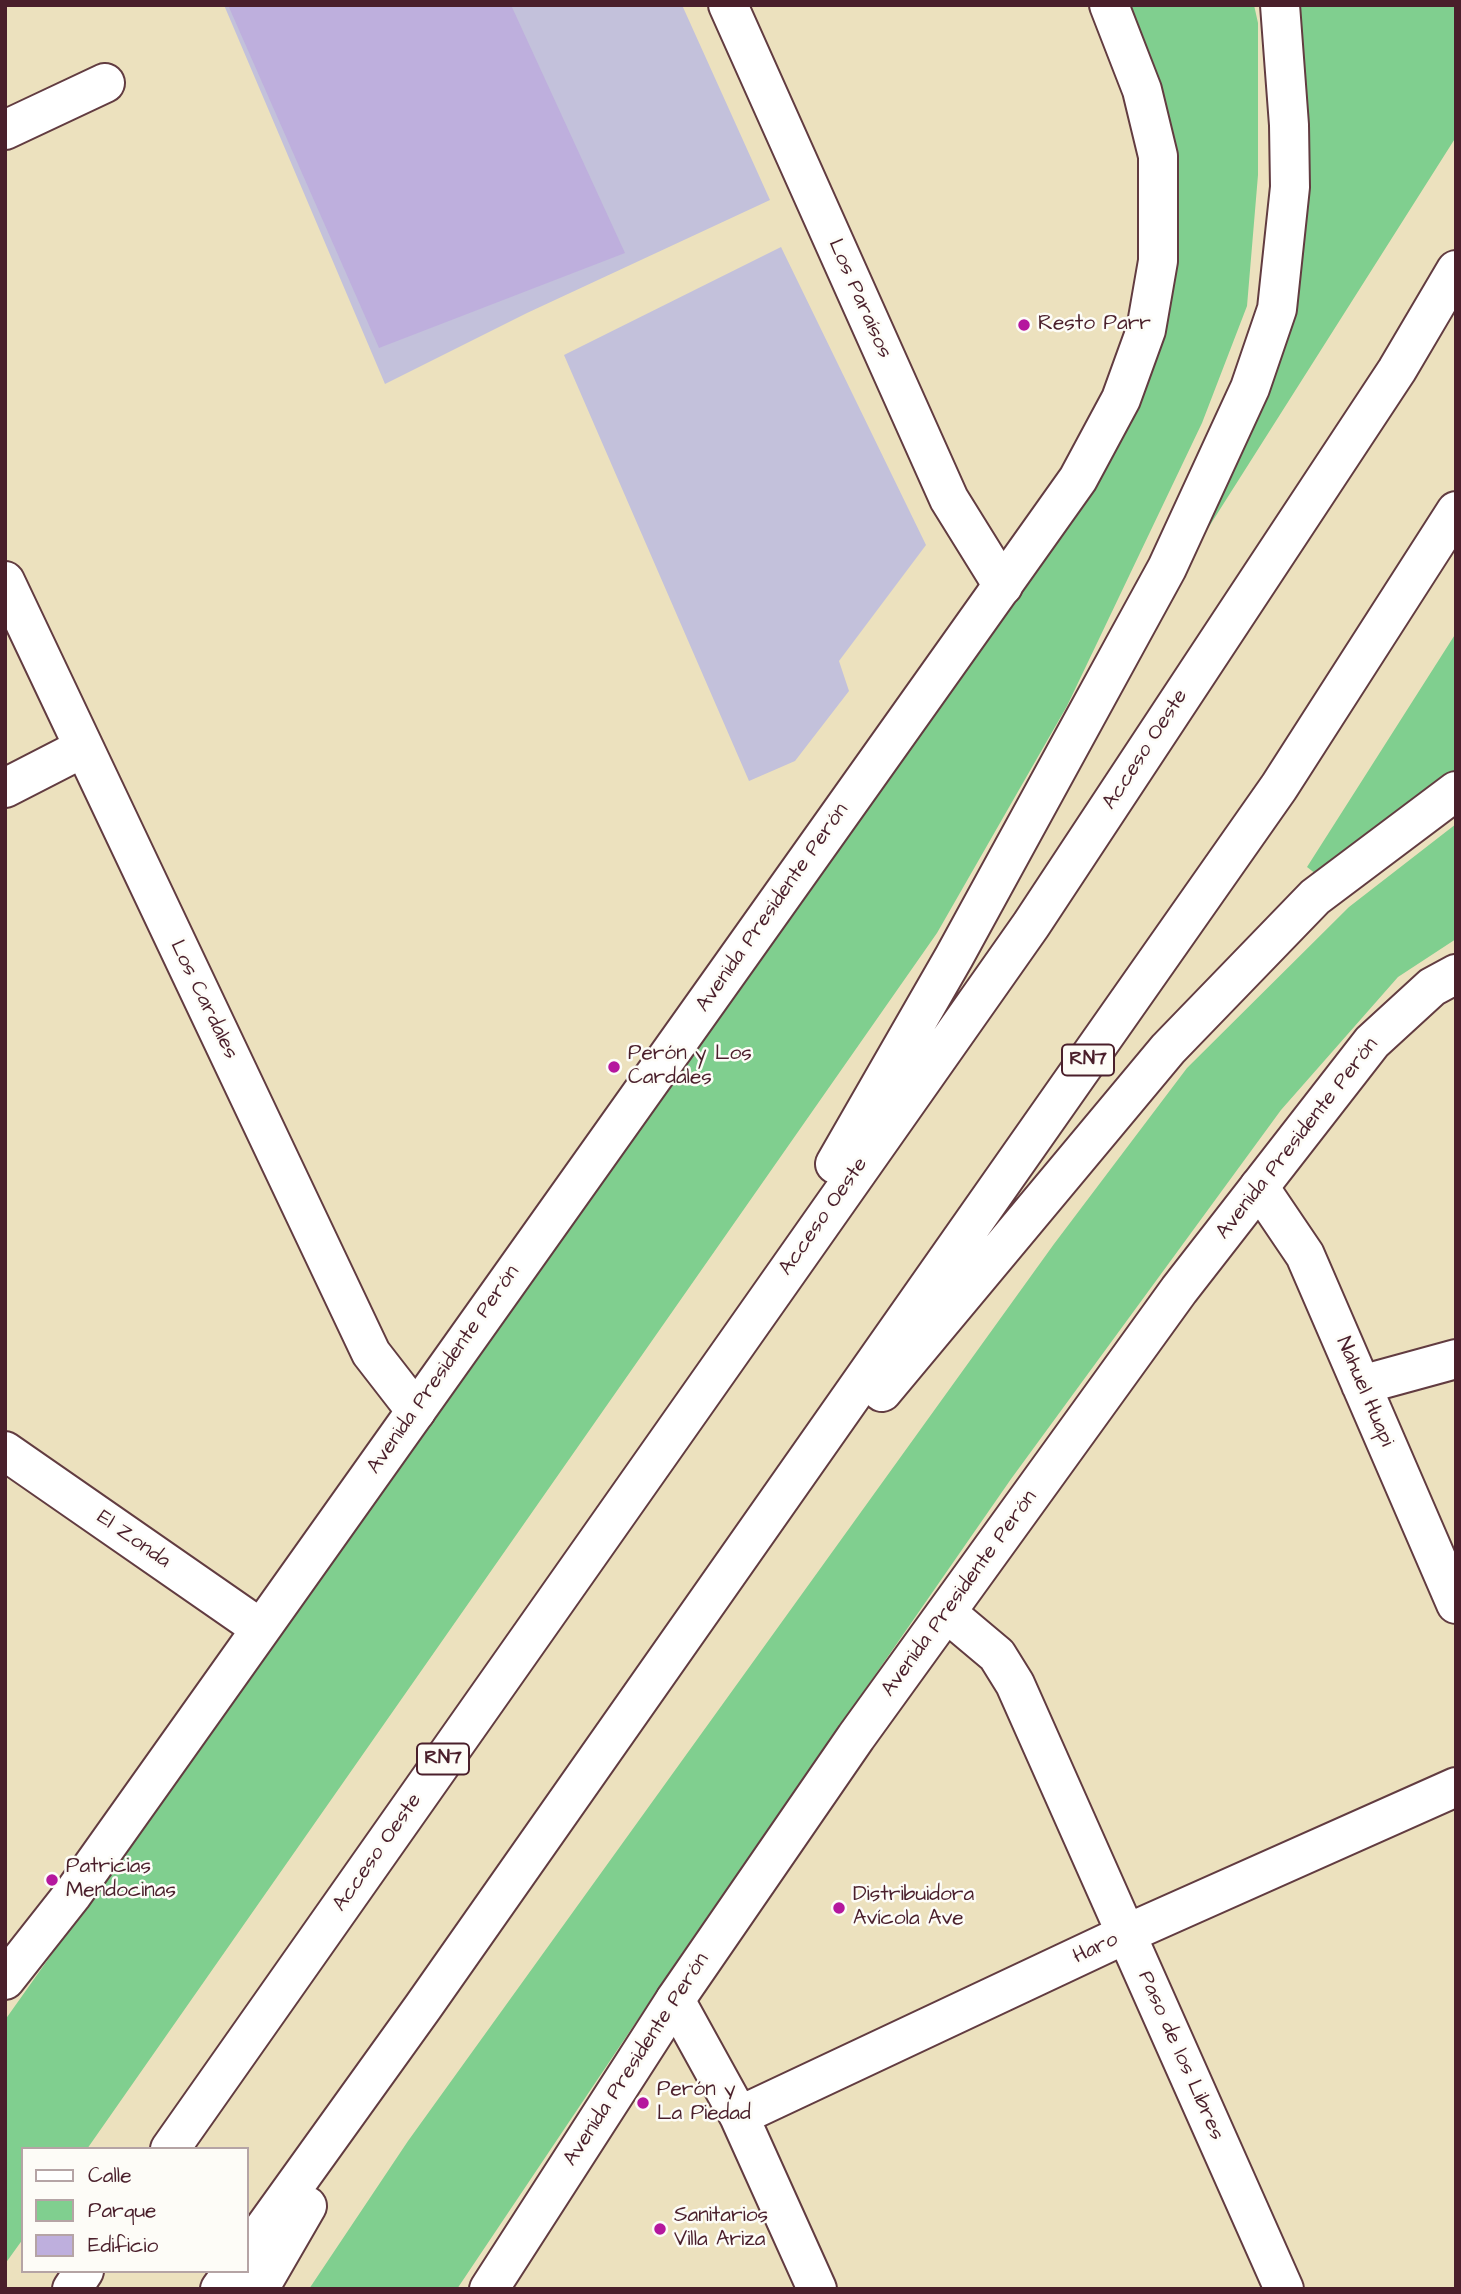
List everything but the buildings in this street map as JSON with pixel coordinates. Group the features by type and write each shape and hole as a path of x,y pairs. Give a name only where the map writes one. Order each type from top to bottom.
{"main road":[{"name":"Los Paraísos","path":"729,5 948,499 1003,586"},
{"name":"Avenida Presidente Perón","path":"6,1977 72,1895 1078,480 1121,399 1146,330 1161,206 1158,156 1142,90 1109,5"},
{"path":"717,1369 954,957 1167,568 1250,388 1277,309 1290,187 1289,125 1279,5"},
{"path":"5,130 105,83"},
{"name":"Acceso Oeste","path":"171,2147 1031,925 1397,370 1456,270"},
{"name":"RN7","path":"248,2251 423,2007 1279,787 1456,511"},
{"name":"Los Cardales","path":"5,581 371,1353 416,1411"},
{"path":"5,788 83,748"},
{"path":"708,1601 1168,1049 1315,897 1456,791"},
{"name":"Avenida Presidente Perón","path":"489,2289 675,2000 856,1737 1180,1290 1372,1042 1432,987 1456,974"},
{"name":"Nahuel Huapi","path":"1259,1186 1305,1255 1456,1604"},
{"path":"1362,1385 1456,1359"},
{"name":"El Zonda","path":"5,1451 260,1628"},
{"name":"Paso de los Libres","path":"947,1613 997,1655 1015,1684 1284,2289"},
{"name":"Haro","path":"739,2116 1126,1934 1456,1787"},
{"path":"675,2000 739,2116 817,2289"},
{"path":"259,2289 423,2007"},
{"path":"72,2289 83,2273"},
{"path":"220,2289 232,2273"}],"shaded area":[{"path":"224,5 682,5 770,200 527,313 385,384"},
{"path":"781,247 926,545 839,661 849,691 795,761 749,781 564,355"}],"green space":[{"path":"1118,5 1254,5 1258,23 1258,175 1247,306 1202,423 1067,706 937,933 88,2147 21,2147 21,2242 5,2264 5,2020 235,1696 1163,320"},
{"path":"1289,5 1456,5 1456,137 1172,585 1271,344"},
{"path":"1456,633 1456,775 1316,874 1307,867"},
{"path":"1456,824 1456,939 1398,977 1281,1110 1011,1479 685,1949 457,2289 309,2289 408,2141 1054,1244 1187,1068 1349,907"}],"place":[{"name":"Resto Parr","path":"1024,325"},
{"name":"Perón y Los Cardales","path":"614,1067"},
{"name":"Patricias Mendocinas","path":"52,1880"},
{"name":"Distribuidora Avícola Ave","path":"839,1908"},
{"name":"Perón y La Piedad","path":"643,2103"},
{"name":"Sanitarios Villa Ariza","path":"660,2229"}]}
